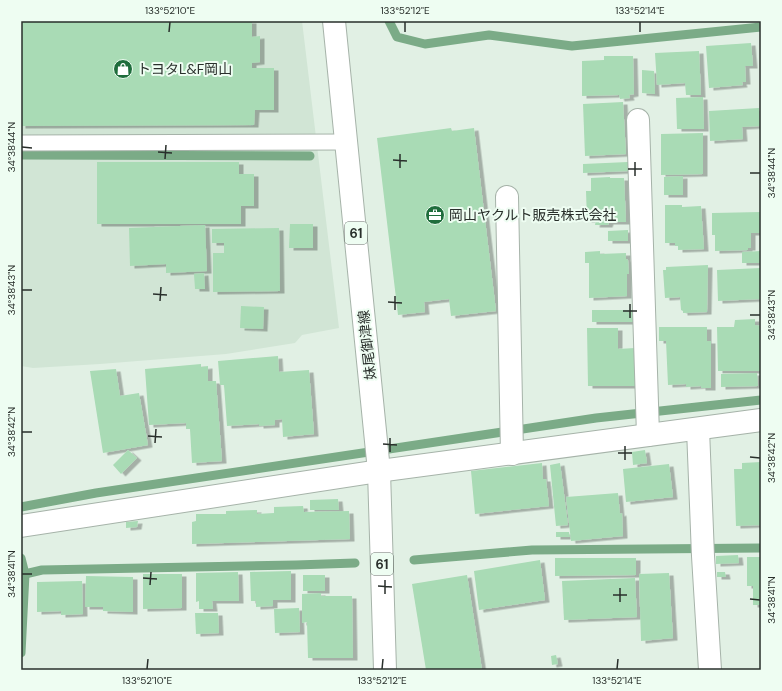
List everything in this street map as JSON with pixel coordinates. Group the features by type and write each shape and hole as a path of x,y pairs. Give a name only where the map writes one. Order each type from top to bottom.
{"street":[{"name":"妹尾御津線","path":"334,21 378,458 385,670"},
{"path":"638,120 648,418"},
{"path":"507,197 511,437"},
{"path":"21,526 378,458 511,437 648,418 698,429 761,420"},
{"path":"698,429 702,548 710,670"}],"lane":[{"path":"21,143 346,142"}],"shaded area":[{"path":"21,21 302,21 339,328 302,335 295,343 226,354 33,368 21,366"}],"building":[{"path":"21,21 252,21 252,37 260,36 260,62 252,63 252,68 274,68 274,110 255,110 254,125 21,126"},
{"path":"751,43 753,66 745,66 746,82 742,82 743,85 709,88 706,46"},
{"path":"699,51 701,95 686,95 685,83 657,85 655,53"},
{"path":"604,56 633,56 634,94 629,95 630,98 620,99 619,95 582,96 582,61 604,60"},
{"path":"642,70 654,71 655,94 642,93"},
{"path":"703,97 704,129 677,129 676,98"},
{"path":"623,102 626,154 585,156 583,104"},
{"path":"759,108 760,126 742,127 743,139 710,141 709,111"},
{"path":"451,128 452,131 474,128 496,311 451,316 449,299 424,302 425,312 398,315 377,138"},
{"path":"703,133 703,174 661,175 661,134"},
{"path":"97,162 239,162 239,174 254,174 254,206 241,206 241,224 97,224"},
{"path":"628,162 628,171 583,173 583,164"},
{"path":"683,176 683,195 664,195 664,177"},
{"path":"591,178 624,178 626,222 609,222 608,225 595,225 596,220 587,220 586,191 591,191"},
{"path":"665,205 682,205 682,207 701,206 704,249 678,250 678,246 675,246 675,243 665,243"},
{"path":"761,212 761,233 751,233 751,248 748,248 748,250 715,251 715,235 712,235 712,213"},
{"path":"290,224 313,224 313,248 289,248"},
{"path":"205,225 207,271 166,273 166,264 130,266 129,228"},
{"path":"279,228 280,291 213,292 213,253 224,253 224,243 212,243 212,229"},
{"path":"628,230 628,241 608,241 608,231"},
{"path":"600,251 600,254 626,253 629,274 627,274 627,296 589,298 589,263 585,263 585,252"},
{"path":"761,251 761,263 742,263 742,252"},
{"path":"708,265 707,312 683,313 681,310 680,297 665,298 663,270 666,270 666,267"},
{"path":"761,268 760,299 718,301 717,270"},
{"path":"204,273 205,289 195,289 194,274"},
{"path":"241,306 264,307 263,329 240,328"},
{"path":"592,310 633,310 633,322 592,322"},
{"path":"755,319 755,325 761,326 761,371 718,371 717,327 734,327 735,320"},
{"path":"659,327 707,327 707,341 711,341 711,388 701,388 701,386 686,387 686,384 668,385 666,341 659,341"},
{"path":"587,328 618,328 618,349 635,348 635,386 588,386"},
{"path":"278,356 279,372 309,370 314,434 283,437 282,419 275,420 275,425 259,426 259,424 227,426 224,385 220,385 218,361"},
{"path":"201,364 201,367 208,366 208,381 216,381 222,461 192,463 190,429 186,429 186,423 149,425 145,369"},
{"path":"116,369 120,396 139,393 148,445 103,453 90,371"},
{"path":"757,373 758,386 721,387 721,374"},
{"path":"128,450 137,458 121,474 113,465"},
{"path":"645,450 647,463 633,465 632,452"},
{"path":"761,462 761,525 736,526 734,469 742,469 742,463"},
{"path":"542,463 543,479 546,479 549,506 475,514 471,471"},
{"path":"560,463 568,525 556,526 550,465"},
{"path":"669,464 673,497 626,502 623,469"},
{"path":"618,493 620,514 622,513 623,536 571,541 566,497"},
{"path":"338,499 339,510 310,510 310,500"},
{"path":"303,506 304,512 349,511 350,539 192,544 192,522 196,521 196,514 226,514 226,511 257,510 257,514 274,513 274,507"},
{"path":"138,521 137,527 126,528 126,522"},
{"path":"556,532 569,532 570,537 556,537"},
{"path":"738,555 739,563 716,564 716,556"},
{"path":"747,557 761,557 761,605 753,605 753,586 747,586"},
{"path":"555,558 636,558 636,575 555,576"},
{"path":"540,560 545,600 479,610 474,571"},
{"path":"291,571 291,600 273,600 273,606 256,607 256,601 251,601 250,572"},
{"path":"238,572 239,601 212,601 213,609 199,609 199,601 196,602 196,573"},
{"path":"717,572 725,572 726,577 717,577"},
{"path":"669,573 673,638 641,641 639,574"},
{"path":"143,574 182,574 182,608 143,609"},
{"path":"303,575 325,575 325,591 303,591"},
{"path":"467,575 482,670 426,670 412,584"},
{"path":"86,576 133,577 133,612 103,611 103,607 85,607"},
{"path":"635,578 637,617 564,620 562,581"},
{"path":"82,581 83,614 61,615 61,611 37,612 37,582"},
{"path":"321,593 321,596 352,596 353,658 308,658 307,622 302,623 302,594"},
{"path":"299,608 300,632 275,633 274,609"},
{"path":"195,613 218,613 219,633 196,634"},
{"path":"556,655 558,664 552,665 551,656"}],"waterway":[{"path":"389,21 397,37 425,44 489,35 572,46 761,27"},
{"path":"21,155 310,156"},
{"path":"21,507 96,493 596,418 761,400"},
{"path":"414,560 532,550 761,548"},
{"path":"21,558 25,574 21,653"},
{"path":"25,574 42,570 355,563"}],"place":[{"name":"トヨタL&F岡山","path":"123,69"},
{"name":"岡山ヤクルト販売株式会社","path":"435,215"}]}
